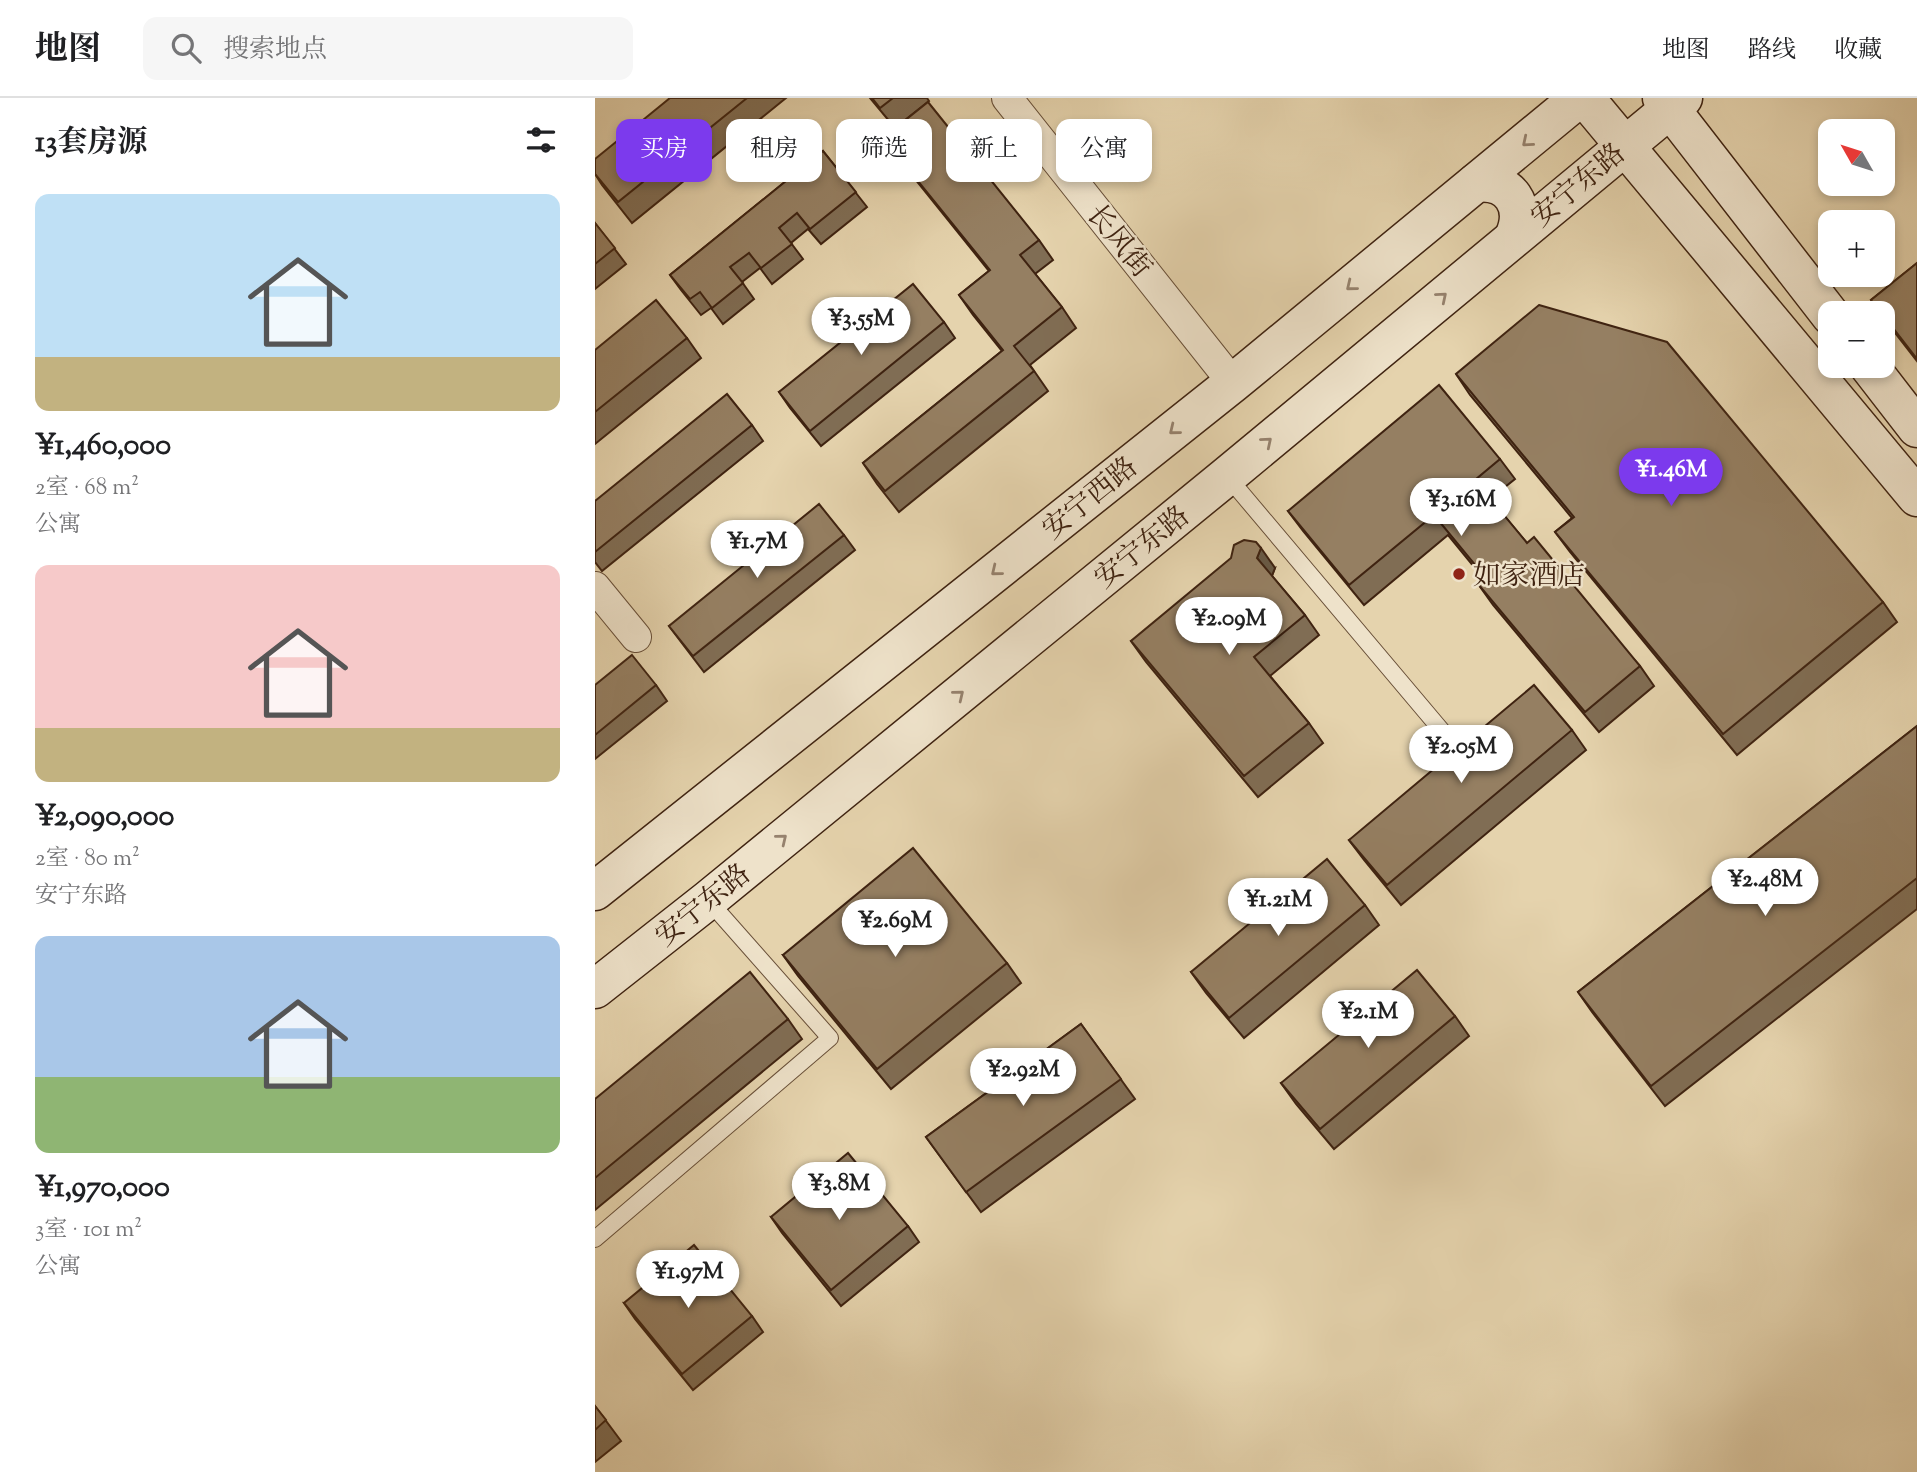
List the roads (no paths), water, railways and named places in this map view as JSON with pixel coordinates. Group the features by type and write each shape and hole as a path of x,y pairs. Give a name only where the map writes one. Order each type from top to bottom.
{"main road":[{"name":"安宁西路","path":"595,891 1233,383 1579,98"},
{"path":"1585,98 1917,497"},
{"path":"1671,102 1820,301"},
{"name":"安宁东路","path":"595,989 708,900 1227,476 1624,145 1671,102"},
{"path":"1476,183 1495,184 1512,195 1519,216 1514,237"},
{"path":"1878,378 1917,428"}],"street":[{"name":"长风街","path":"1007,98 1233,383"},
{"path":"595,587 636,637"}],"lane":[{"path":"1227,476 1453,744"},
{"path":"595,1239 830,1038 708,900"}],"place":[{"name":"如家酒店","path":"1459,574"}]}
